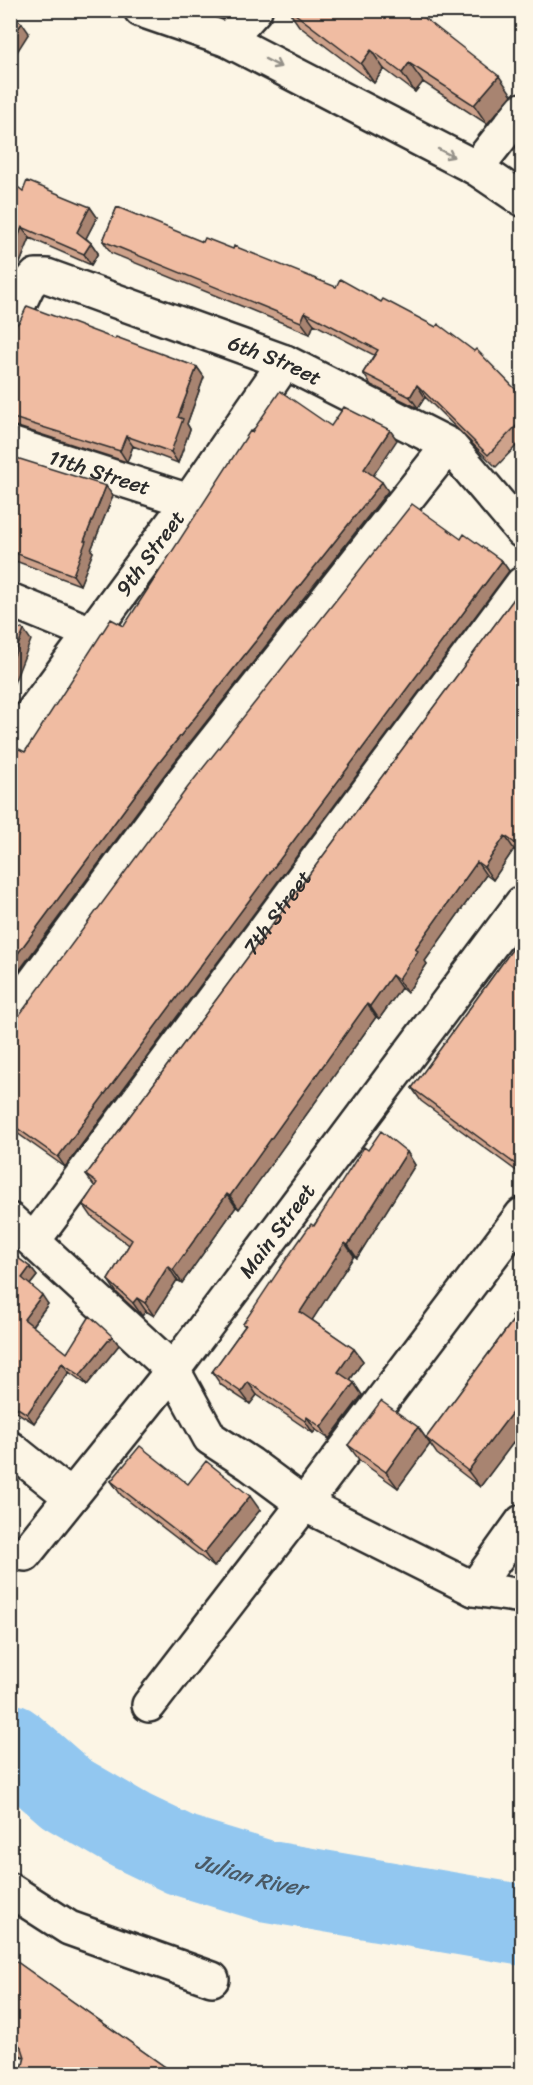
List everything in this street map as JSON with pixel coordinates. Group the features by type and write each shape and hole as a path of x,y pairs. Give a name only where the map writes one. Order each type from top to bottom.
{"street":[{"path":"141,10 228,40 477,168 522,199"},
{"path":"228,40 255,10"},
{"path":"477,168 522,110"},
{"name":"6th Street","path":"10,323 28,285 36,276 46,276 285,362 449,445 522,531"},
{"name":"9th Street","path":"10,743 189,501 285,362"},
{"name":"11th Street","path":"10,444 189,501"},
{"path":"10,1015 180,785 449,445"},
{"name":"7th Street","path":"22,1230 522,584"},
{"path":"10,600 91,633"},
{"name":"Main Street","path":"25,1554 172,1370 522,903"},
{"path":"149,1705 522,1215"},
{"path":"22,1230 172,1370 210,1438 304,1504 474,1589 522,1596"},
{"path":"10,1448 70,1496"},
{"path":"474,1589 522,1522"},
{"path":"10,1890 69,1928 212,1979"},
{"path":"10,2070 18,2074"}],"building":[{"path":"290,10 414,10 499,76 474,105 409,63 402,73 371,50 361,64"},
{"path":"10,15 22,23 10,41"},
{"path":"10,181 23,191 27,181 90,207 77,232 91,243 84,254 22,227 10,258"},
{"path":"117,207 203,242 205,238 233,249 234,246 336,287 340,279 381,302 383,299 436,327 438,324 474,351 476,349 522,396 522,420 488,455 417,385 410,397 363,373 378,350 305,312 301,322 103,241"},
{"path":"27,306 197,367 178,417 183,419 171,452 126,436 120,451 10,417 10,329 20,321"},
{"path":"280,391 331,426 344,407 390,430 364,469 382,482 158,764 10,964 10,757 17,748 25,752 111,619 124,626 250,431 252,432"},
{"path":"10,456 106,486 73,575 10,551"},
{"path":"412,504 461,539 464,534 502,561 58,1157 10,1123 10,1022 18,1017 188,787"},
{"path":"522,588 522,848 505,836 484,867 477,862 415,949 418,951 398,980 392,975 370,1006 367,1004 230,1196 227,1194 173,1270 168,1266 145,1303 137,1298 133,1303 108,1280 132,1240 83,1204 97,1183 86,1175"},
{"path":"10,625 24,630 10,666"},
{"path":"522,936 522,1169 412,1088"},
{"path":"381,1131 407,1152 348,1245 345,1243 300,1312 354,1349 338,1372 354,1383 321,1427 307,1417 305,1421 248,1382 241,1392 212,1372 246,1325 243,1324 285,1261 311,1224 314,1226 364,1147 368,1150"},
{"path":"10,1252 30,1267 22,1278 42,1295 24,1319 67,1353 90,1316 112,1336 80,1375 62,1363 27,1414 10,1403"},
{"path":"522,1303 522,1410 517,1406 468,1471 426,1438 515,1318 512,1316"},
{"path":"381,1401 418,1427 386,1472 348,1445"},
{"path":"140,1446 188,1484 206,1461 250,1496 204,1553 111,1481"},
{"path":"10,1957 175,2074 13,2074 17,2073 23,2065 25,2057 22,2048 10,2039"}],"waterway":[{"name":"Julian River","path":"10,1744 66,1793 131,1831 181,1855 266,1881 522,1925"}]}
